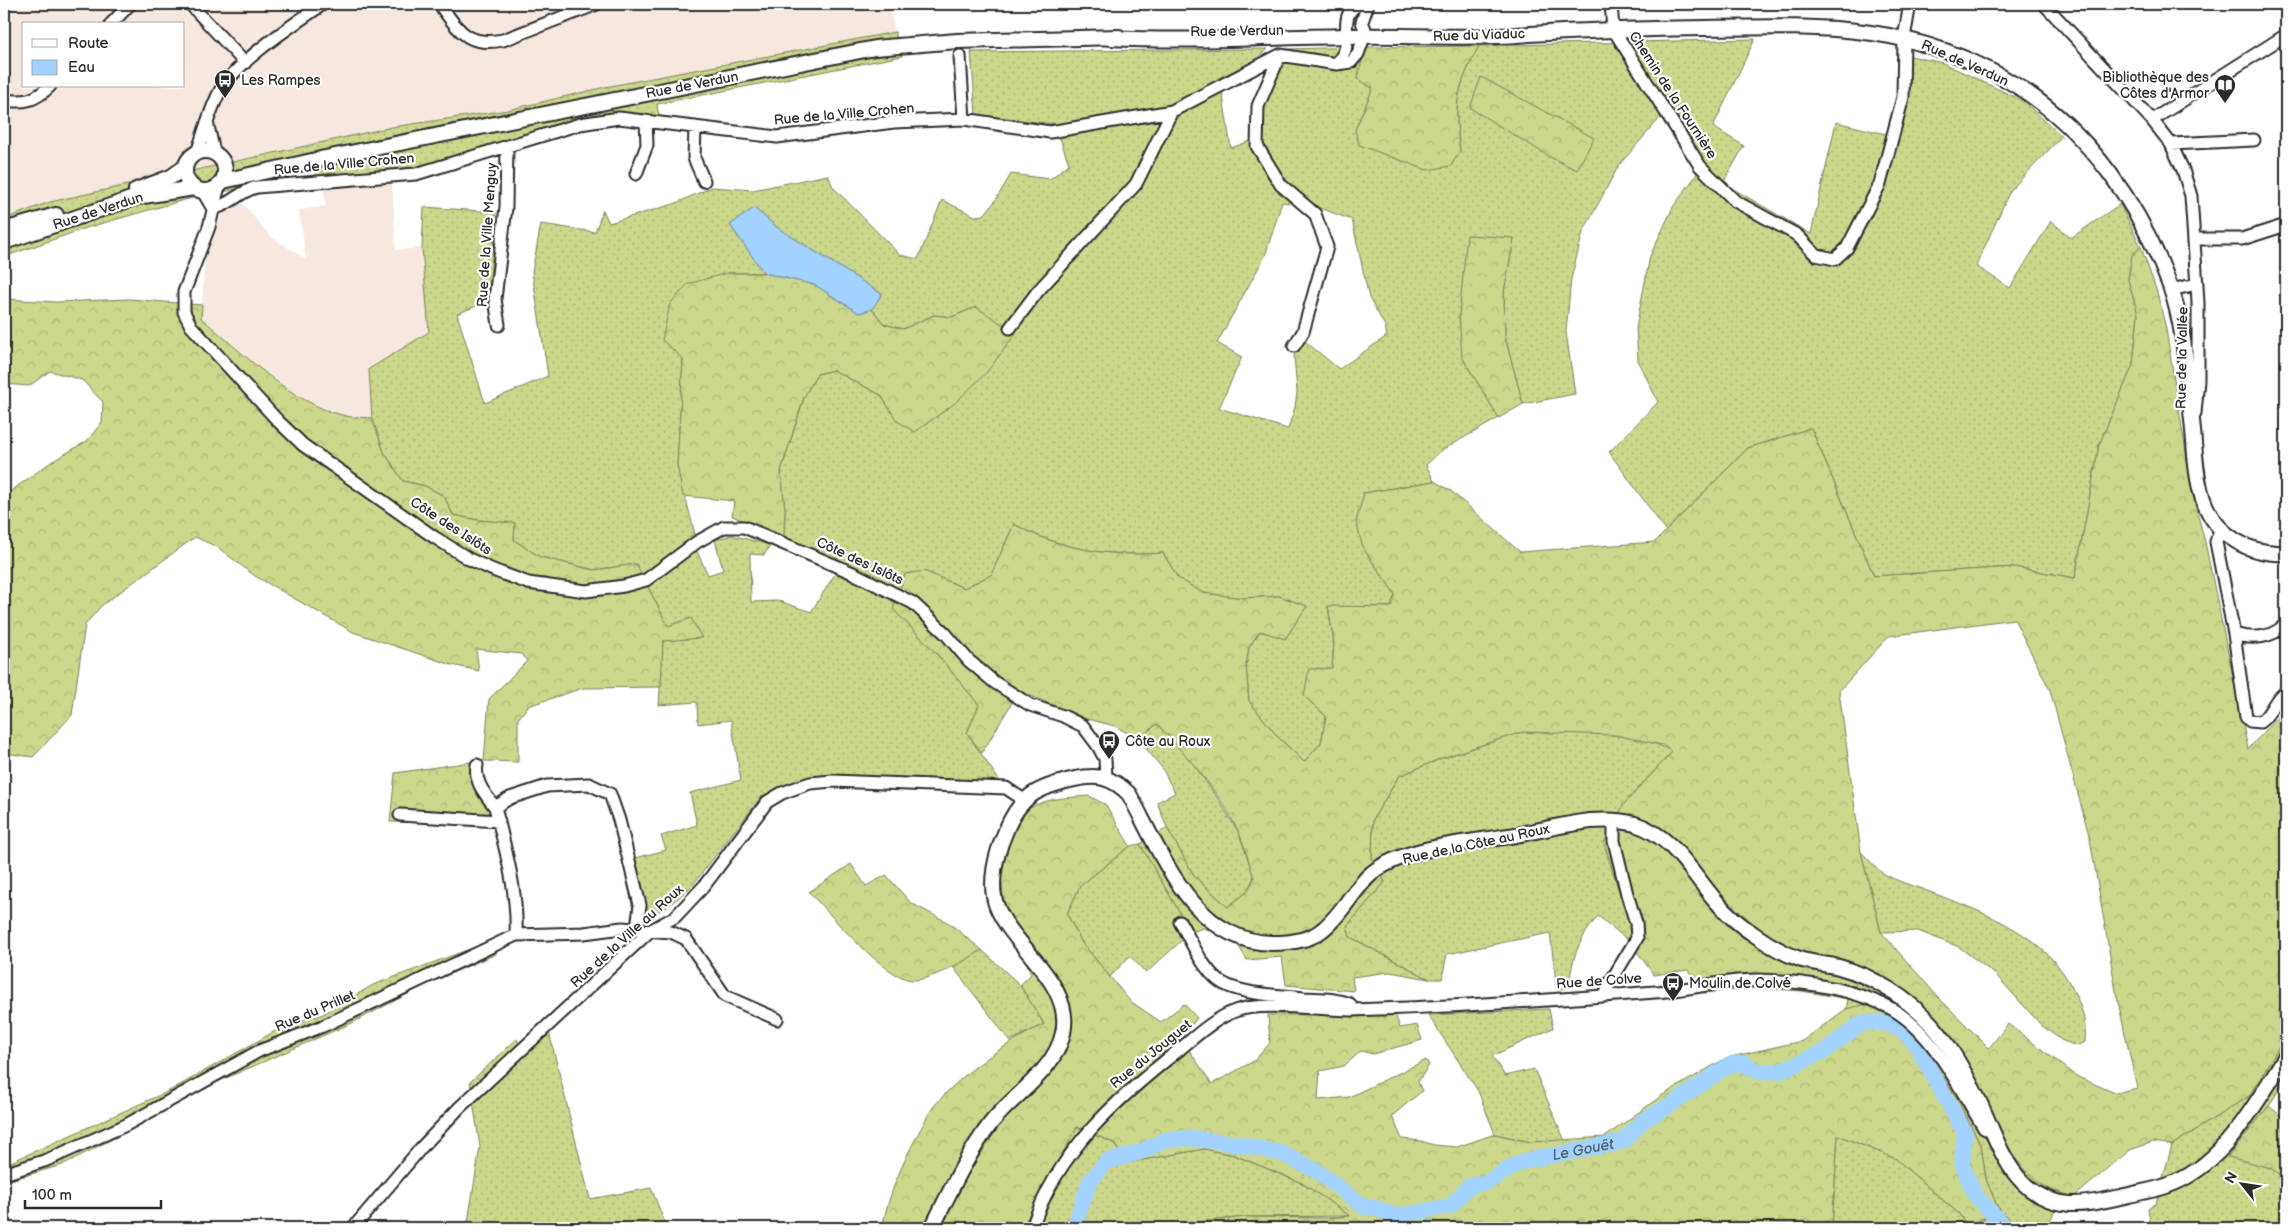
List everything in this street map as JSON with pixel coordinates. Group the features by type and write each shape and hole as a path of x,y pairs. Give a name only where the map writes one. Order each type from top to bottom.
{"main road":[{"name":"Rue de Verdun","path":"1539,32 1799,26 1850,29 1904,38 1951,54 2017,86 2057,118 2102,163 2132,205 2154,248 2171,290 2183,347 2194,433"},
{"name":"Rue de Verdun","path":"221,183 277,167 875,48 958,41 1110,38 1160,34 1364,32"},
{"name":"Rue du Viaduc","path":"1364,32 1420,37 1516,35 1539,32"},
{"path":"202,151 219,157 226,174 221,183 209,192 198,190 186,179 185,168 191,156 197,152 202,151"},
{"name":"Rue de Verdun","path":"219,157 239,166 277,167"},
{"name":"Rue de Verdun","path":"4,230 126,194 171,178 185,168"},
{"name":"Rue de Verdun","path":"4,242 137,197 198,190"},
{"path":"2194,433 2198,485 2208,512 2220,530 2248,548 2265,553 2286,553"},
{"path":"932,1228 967,1156 992,1121 1046,1066 1057,1050 1064,1032 1064,1014 1058,996 1035,960 1008,928 996,905 995,867 1011,816 1024,800 1044,786 1076,778 1106,777"},
{"name":"Rue de la Côte au Roux","path":"1106,777 1117,782 1129,794 1182,890 1198,910 1238,936 1262,943 1289,943 1322,931 1370,875 1387,864 1406,857 1435,849 1591,821 1629,822 1645,828 1662,838 1676,850 1718,904 1745,928 1772,947 1801,960 1840,967 1867,978 1910,1006 1934,1027 1976,1095 1998,1150 2025,1185 2049,1200 2070,1204 2091,1202 2168,1186 2193,1172 2221,1150 2243,1122 2286,1056"}],"street":[{"path":"113,22 130,4"},
{"path":"190,4 245,63"},
{"path":"197,152 207,122 221,90 245,63 323,4"},
{"path":"439,4 460,32 473,41 488,43 503,40 597,4"},
{"path":"1337,64 1345,49 1347,16 1354,6 1360,4"},
{"path":"1294,346 1303,332 1327,247 1315,214 1282,185 1257,146 1258,106 1280,55 1337,64 1351,62 1358,54 1364,32 1362,22 1368,4"},
{"path":"1611,4 1613,29"},
{"path":"1904,38 1910,4"},
{"name":"Rue de la Vallée","path":"2044,4 2152,120 2171,144 2183,170 2191,196 2197,284 2198,380 2194,433"},
{"name":"Chemin de la Fournière","path":"1613,29 1700,166 1735,201 1797,235 1816,255 1836,258 1847,248 1880,184 1904,97 1904,38"},
{"path":"2152,120 2286,35"},
{"name":"Rue de la Ville Crohen","path":"213,208 223,206 245,190 257,187 416,174 580,124 619,118 777,137 894,122 964,119 1050,132 1172,110 1280,55"},
{"path":"960,56 964,119"},
{"path":"4,100 16,102 35,100 48,88"},
{"path":"1010,328 1038,291 1136,184 1172,110"},
{"path":"636,174 647,144 646,121"},
{"path":"207,122 219,157"},
{"path":"696,127 694,158 704,181"},
{"path":"2171,144 2254,140"},
{"name":"Rue de la Ville Menguy","path":"499,325 496,299 506,206 508,146"},
{"name":"Côte des Islôts","path":"221,183 209,227 184,292 184,312 191,326 278,421 303,445 434,537 469,559 528,583 586,591 624,586 646,580 697,542 724,527 744,527 837,565 913,603 946,634 968,660 994,682 1030,705 1063,716 1083,726 1105,759 1106,777"},
{"path":"198,190 213,208"},
{"path":"2194,239 2242,240 2286,225"},
{"name":"Rue de la Vallée","path":"2171,290 2197,284"},
{"path":"2220,530 2216,542 2234,634 2246,717 2255,722 2264,719 2279,696 2286,690"},
{"path":"2234,634 2246,638 2260,637 2277,633 2286,624"},
{"path":"477,766 475,774 482,789 495,807 514,889 517,917 516,935"},
{"name":"Rue de la Ville au Roux","path":"353,1228 421,1148 460,1107 651,930 674,917 704,886 767,802 782,793 810,783 832,781 1006,788 1024,800"},
{"path":"495,807 510,798 547,786 588,784 610,794 619,820 640,904 637,928"},
{"path":"400,815 498,821"},
{"path":"1606,995 1608,986 1637,938 1636,923 1614,841 1614,821"},
{"path":"1180,922 1210,972 1219,981 1233,988 1258,992 1338,999 1350,1004 1352,1010"},
{"name":"Rue du Prillet","path":"4,1174 46,1160 126,1125 259,1051 324,1026 516,935 637,928 671,932 686,939 725,996 777,1019"},
{"name":"Rue de Colve","path":"1352,1010 1456,1006 1658,992 1752,980 1807,982 1856,994 1884,1004 1910,1021 1936,1051 1984,1128 1992,1132"},
{"name":"Rue du Jouguet","path":"1032,1228 1040,1204 1055,1176 1074,1148 1103,1115 1139,1081 1219,1018 1238,1010 1257,1007 1352,1010"}],"shaded area":[{"path":"4,4 888,4 895,32 605,87 508,110 392,127 50,202 4,219"},
{"path":"392,183 396,250 422,248 429,332 369,369 372,418 342,415 302,399 255,364 201,318 205,259 223,213 240,200 270,236 306,259 299,210 326,206 323,185"}],"green space":[{"path":"895,32 902,56 657,104 659,117 642,114 576,121 426,167 316,177 315,170 258,180 237,189 184,200 86,228 4,257 4,219 50,202 392,127 508,110 605,87"},
{"path":"1755,39 1713,127 1744,146 1723,183 1811,234 1836,122 1890,135 1899,87 1901,54 1943,63 2023,101 2062,136 2010,191 1976,266 2010,288 2051,221 2071,238 2120,204 2141,247 2132,255 2128,280 2138,314 2133,365 2099,445 2075,578 2014,567 1874,576 1811,428 1748,448 1666,531 1609,452 1658,402 1638,360 1636,328 1650,256 1673,207 1697,174 1661,117 1619,165 1583,232 1571,279 1566,332 1575,394 1523,404 1505,337 1504,292 1514,238 1462,357 1499,418 1442,450 1426,465 1434,481 1364,493 1363,548 1395,594 1391,607 1328,607 1334,643 1332,668 1304,696 1326,716 1321,743 1304,762 1277,736 1249,701 1246,666 1249,647 1260,631 1285,638 1306,606 1279,596 1244,598 1203,593 1178,578 1163,553 1125,554 1087,550 1050,540 1014,524 991,575 964,588 924,571 893,609 937,654 979,705 967,733 1001,783 824,776 786,784 761,797 692,886 666,908 635,920 623,861 666,850 661,836 697,825 690,793 741,780 731,720 698,724 697,702 659,705 663,641 702,637 668,626 636,564 594,570 540,557 514,540 515,523 478,520 453,515 444,496 425,486 403,481 384,452 372,418 369,369 429,332 422,248 424,207 496,212 488,301 457,314 485,403 548,376 532,272 541,224 595,232 603,210 609,223 674,204 712,187 753,190 828,175 833,187 900,255 918,259 942,200 975,216 984,215 1011,174 1050,179 1069,164 1055,124 976,115 971,52 1268,49 1250,64 1220,77 1231,148 1264,136 1263,102 1286,49 1366,47 1357,79 1373,88 1355,130 1460,151 1457,121 1459,96 1461,85 1479,46","holes":["1282,202 1317,207 1352,220 1369,298 1385,326 1387,336 1339,369 1305,341 1294,355 1297,392 1295,407 1288,429 1219,408 1242,357 1217,343 1265,256","754,208 778,228 882,294 872,309 884,324 903,329 934,315 952,317 976,307 898,421 881,395 833,370 817,374 804,397 781,471 785,509 784,536 842,563 811,612 779,601 751,602 750,554 764,555 771,545 731,535 715,540 723,570 708,575 690,536 695,534 677,465 683,359 727,273 764,273 730,225"]},
{"path":"1479,46 1461,85 1457,108 1460,151 1451,166 1427,170 1359,145 1355,130 1373,88 1357,79 1366,47"},
{"path":"1481,77 1594,138 1577,170 1550,157 1470,108"},
{"path":"1467,235 1514,238 1504,292 1505,337 1523,404 1499,418 1462,357 1459,316"},
{"path":"2141,247 2157,292 2166,329 2193,496 2205,542 2248,749 2286,709 2286,997 2278,1013 2286,1019 2286,1035 2249,1096 2172,1145 2153,1142 2130,1150 2074,1197 2046,1188 2020,1166 2002,1138 1979,1086 1936,1021 1897,985 1863,969 1848,999 1802,991 1757,988 1704,993 1688,970 1654,975 1629,941 1634,930 1625,910 1604,843 1624,804 1672,752 1663,745 1614,735 1522,732 1442,758 1399,776 1373,819 1372,859 1385,882 1347,926 1350,937 1429,979 1390,972 1352,977 1354,991 1286,985 1282,957 1247,960 1236,942 1204,928 1191,932 1140,844 1167,828 1195,877 1228,907 1247,892 1254,878 1239,833 1222,803 1191,762 1157,724 1138,739 1115,726 1087,719 1019,691 982,753 967,733 979,705 937,654 893,609 905,574 924,571 964,588 991,575 1014,524 1049,540 1086,550 1125,554 1163,553 1178,578 1203,593 1244,598 1279,596 1307,606 1285,639 1260,631 1249,647 1246,666 1249,701 1277,736 1304,762 1321,743 1326,716 1304,696 1309,669 1332,668 1334,643 1328,606 1391,607 1395,594 1363,548 1356,522 1364,493 1434,481 1451,491 1520,552 1655,542 1748,448 1811,428 1874,576 2014,567 2075,578 2099,445 2133,365 2138,314 2128,280 2132,255","holes":["2014,619 2050,690 2090,839 2117,997 2137,1088 2115,1093 2078,1077 2008,1024 1989,1048 1938,997 1881,932 1861,852 1839,691 1889,636"]},
{"path":"727,273 764,273 815,285 859,313 872,309 884,324 903,329 934,315 952,317 976,307 1016,333 987,372 955,403 915,432 897,421 881,395 833,370 817,374 804,397 781,471 785,509 784,536 732,516 734,501 683,496 677,465 683,359 662,340 670,304 688,284"},
{"path":"4,299 57,302 129,299 202,305 201,318 286,388 323,409 346,416 372,418 384,452 403,481 425,486 444,496 453,515 478,520 515,523 514,540 540,557 594,570 636,564 668,626 691,618 702,638 663,641 661,687 583,688 528,706 518,719 518,762 484,761 489,699 527,661 521,654 476,649 479,671 452,665 353,632 255,576 217,547 195,537 101,606 85,625 72,715 33,757 4,753 4,496 51,462 87,441 102,422 103,402 82,380 50,371 29,386 4,384"},
{"path":"1157,724 1189,758 1239,833 1254,877 1247,892 1228,907 1195,877 1167,828 1157,802 1175,793 1162,768 1138,739"},
{"path":"1522,732 1620,736 1640,739 1672,752 1624,804 1604,843 1625,910 1635,930 1629,941 1598,916 1581,941 1574,957 1569,987 1557,990 1550,933 1447,954 1442,979 1429,979 1350,937 1347,926 1385,882 1372,859 1373,819 1399,776 1442,758"},
{"path":"471,762 477,794 490,812 502,807 504,825 390,822 395,773"},
{"path":"1089,796 1106,805 1130,846 1080,886 1067,914 1082,943 1130,1001 1161,1022 1184,1004 1197,1018 1181,1038 1212,1084 1254,1061 1270,1043 1268,1015 1395,1014 1400,1028 1417,1025 1422,1040 1373,1054 1361,1051 1344,1066 1320,1071 1318,1100 1349,1097 1426,1060 1429,1065 1418,1082 1422,1091 1392,1116 1402,1139 1457,1147 1495,1134 1531,1142 1605,1137 1661,1096 1726,1058 1802,1041 1846,1009 1867,1004 1904,1024 1923,1046 1956,1097 1981,1145 1986,1179 1997,1206 2019,1228 1996,1228 1987,1217 1967,1225 1959,1214 1896,1159 1838,1135 1832,1228 1695,1228 1695,1226 1688,1228 1197,1228 1197,1222 1246,1217 1327,1218 1350,1216 1302,1183 1234,1155 1204,1149 1126,1163 1114,1143 1077,1127 1022,1228 882,1228 888,1203 902,1167 934,1106 971,1070 1014,1041 1044,1024 1020,985 1031,974 1011,923 1002,889 1004,854 1018,821 1031,808 1055,799"},
{"path":"1140,844 1191,932 1146,973 1130,956 1110,977 1082,943 1067,914 1080,886 1130,846"},
{"path":"1861,852 1876,868 1886,875 1985,914 2024,935 2042,949 2057,965 2077,998 2084,1019 2085,1042 2076,1046 2061,1040 2041,1025 1996,975 1959,947 1918,931 1881,932"},
{"path":"851,864 866,886 886,875 911,903 949,923 982,950 929,977 912,980 900,977 872,957 809,892"},
{"path":"494,940 496,954 427,984 352,1023 217,1082 62,1165 4,1182 4,1165 171,1090 284,1026 323,1014 373,985"},
{"path":"982,950 1020,985 1044,1024 1010,1041 953,967"},
{"path":"1863,969 1897,985 1936,1021 1979,1086 2002,1138 2046,1188 2074,1197 2065,1208 2056,1207 2047,1228 2019,1228 1997,1206 1986,1179 1981,1145 1956,1097 1923,1046 1904,1024 1867,1005 1846,1009 1848,999"},
{"path":"1549,1009 1553,1028 1492,1056 1505,1076 1534,1069 1565,1141 1531,1142 1495,1134 1478,1091 1428,1015"},
{"path":"549,1032 590,1199 651,1188 665,1223 632,1228 467,1228 480,1147 470,1082 517,1039 522,1052"},
{"path":"2286,1035 2286,1078 2269,1106 2228,1156 2271,1168 2286,1180 2286,1228 2151,1228 2148,1208 2156,1203 2172,1145 2249,1096"},
{"path":"2269,1106 2286,1120 2286,1180 2271,1168 2228,1157"},
{"path":"1076,1127 1114,1143 1126,1163 1204,1149 1234,1155 1302,1183 1351,1216 1246,1217 1197,1222 1197,1228 1022,1228"},
{"path":"1838,1135 1896,1159 1959,1214 1967,1225 1987,1217 1996,1228 1832,1228"}],"water":[{"path":"754,208 778,228 882,294 872,309 859,313 815,285 764,273 730,225"}],"waterway":[{"name":"Le Gouët","path":"1074,1228 1089,1183 1106,1162 1141,1152 1164,1140 1190,1138 1246,1145 1283,1154 1317,1171 1364,1207 1375,1208 1397,1216 1451,1206 1469,1186 1487,1182 1523,1161 1622,1142 1644,1120 1669,1106 1729,1065 1743,1063 1759,1072 1780,1071 1823,1052 1862,1023 1882,1022 1900,1029 1914,1041 1965,1133 1962,1164 1975,1195 2006,1228"}],"place":[{"name":"Les Rampes","path":"225,99"},
{"name":"Bibliothèque des Côtes d'Armor","path":"2225,104"},
{"name":"Côte au Roux","path":"1109,760"},
{"name":"Moulin de Colvé","path":"1673,1002"}]}
